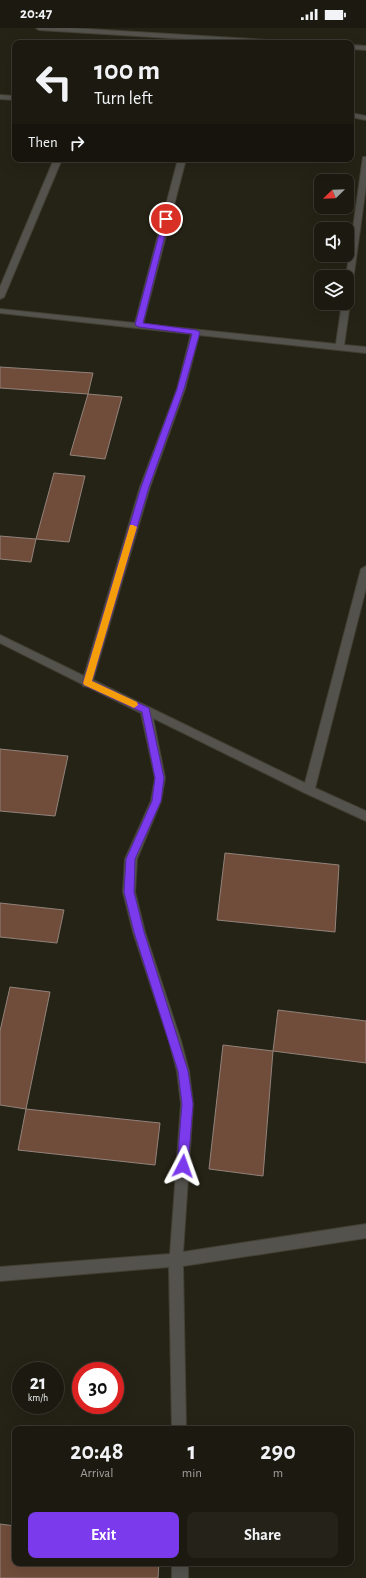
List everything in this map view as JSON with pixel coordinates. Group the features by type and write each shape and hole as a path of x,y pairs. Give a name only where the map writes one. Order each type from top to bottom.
{"street":[{"path":"39,28 234,40"},
{"path":"354,47 366,48"},
{"path":"0,97 12,98"},
{"path":"354,116 366,118"},
{"path":"350,270 366,159"},
{"path":"0,297 57,162"},
{"path":"139,325 181,162"},
{"path":"340,347 345,310"},
{"path":"0,311 366,350"},
{"path":"87,683 145,487 181,389 196,332"},
{"path":"308,790 366,569"},
{"path":"0,640 308,790 366,816"},
{"path":"146,710 160,778 156,801 131,859 129,892 139,932 183,1071 188,1104 176,1260 179,1426"},
{"path":"0,1274 176,1260 366,1231"},
{"path":"180,1566 180,1578"}],"building":[{"path":"0,367 93,373 88,394 0,388"},
{"path":"88,394 122,397 105,459 70,455"},
{"path":"54,473 85,476 69,542 36,539"},
{"path":"0,536 36,539 31,562 0,559"},
{"path":"0,749 68,756 55,816 0,811"},
{"path":"225,853 339,865 335,932 217,920"},
{"path":"0,903 64,910 57,943 0,937"},
{"path":"10,987 50,992 26,1109 0,1105 0,1031"},
{"path":"278,1010 366,1021 366,1063 273,1051"},
{"path":"223,1045 273,1051 263,1176 209,1169"},
{"path":"26,1109 160,1123 155,1165 18,1150"},
{"path":"0,1524 12,1526 12,1566 159,1566 158,1578 0,1578"}],"slow traffic":[{"path":"133,527 87,683 134,705"}],"route":[{"path":"166,219 139,325 196,332 181,389 145,487 87,683 146,710 158,767 160,778 156,801 131,859 129,892 139,932 175,1041 183,1071 188,1104 183,1166"}]}
